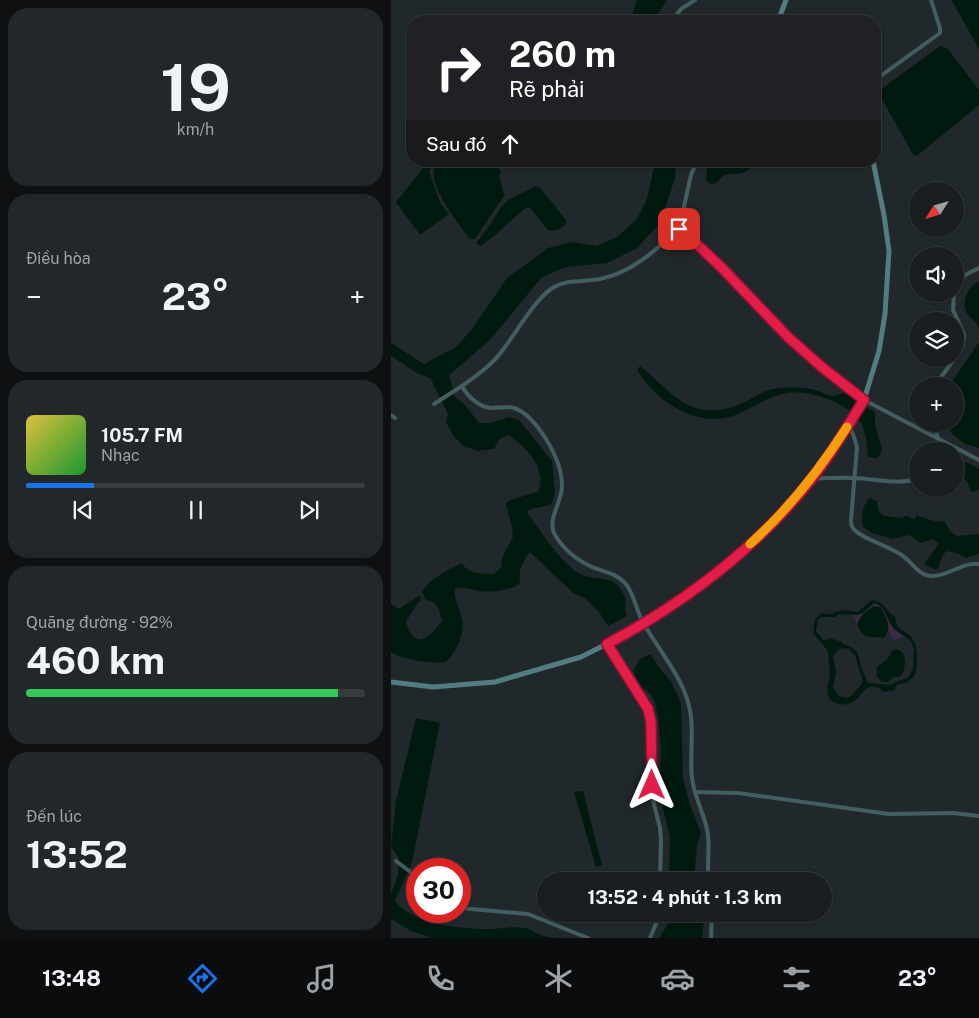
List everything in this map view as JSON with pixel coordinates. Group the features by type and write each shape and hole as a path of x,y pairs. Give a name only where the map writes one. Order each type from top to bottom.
{"street":[{"path":"676,15 681,9 695,0"},
{"path":"781,15 786,0"},
{"path":"881,76 939,33 940,28 931,0"},
{"path":"434,404 462,386 501,354 543,295 553,287 600,279 625,271 658,248 679,229 694,167"},
{"path":"391,682 433,687 495,682 581,657 644,625 687,595 752,542 827,459 864,400 879,350 885,314 889,251 874,167"},
{"path":"679,229 721,267 789,338 823,368 864,400 944,442"},
{"path":"964,277 979,268"},
{"path":"462,386 472,398 485,407 513,408 523,413 545,438 560,470 563,484 552,520 554,533 563,546 576,559 612,573 625,584 644,625 680,683 687,697 692,715 692,779 707,828 709,872"},
{"path":"848,426 857,447 851,520 853,528 861,535 903,555 915,569 927,576 939,576 958,567 979,564"},
{"path":"936,432 938,438"},
{"path":"964,452 979,460"},
{"path":"810,479 828,477 904,483 909,481"},
{"path":"607,644 628,679 643,698 648,709 651,722 653,800 660,828 661,841 660,872"},
{"path":"695,792 738,793 889,814 953,813 979,816"},
{"path":"396,861 406,867"},
{"path":"471,909 527,914 588,938"},
{"path":"650,938 657,922"},
{"path":"711,938 712,922"}],"shaded area":[{"path":"637,0 667,0 658,15 632,15"},
{"path":"979,0 979,49 952,1"},
{"path":"940,46 948,49 979,90 979,105 918,155 914,156 881,98 881,89"},
{"path":"424,167 430,167 429,171 440,203 449,214 420,235 396,202"},
{"path":"435,167 497,167 501,171 500,177 504,196 475,239 470,239 444,202 438,190"},
{"path":"654,167 676,167 675,178 660,223 637,248 607,263 566,267 542,277 490,340 449,375 455,397 466,406 479,423 490,423 509,417 519,420 552,461 555,492 552,504 530,510 528,514 545,538 570,567 587,577 606,579 617,584 626,599 625,609 627,616 608,626 599,612 586,599 573,593 530,552 521,567 520,584 506,589 485,592 465,588 455,589 456,601 463,625 461,637 456,648 446,662 427,662 396,655 391,652 391,604 399,609 420,595 421,600 406,622 409,631 418,639 422,639 432,632 442,621 436,604 426,600 422,592 430,582 462,563 464,567 471,571 480,573 494,574 501,567 502,558 513,537 506,505 508,501 539,491 540,474 528,452 508,435 499,440 494,449 477,451 462,445 453,435 446,422 448,414 431,379 417,373 391,356 391,343 424,364 456,347 472,329 507,278 548,248 573,242 596,246 617,237 637,219 647,199"},
{"path":"707,167 752,167 745,172 723,176 717,183 710,184 706,180"},
{"path":"536,186 540,188 567,221 564,226 557,230 549,231 530,208 527,207 486,242 480,246 476,243 508,200"},
{"path":"979,282 979,329 966,312 965,307 965,297"},
{"path":"979,342 979,448 965,444 951,432 964,432 964,377 955,377 962,367 964,367 964,364"},
{"path":"640,366 682,401 693,407 705,410 719,410 735,406 763,392 778,388 810,389 833,396 844,393 875,412 875,425 882,449 880,456 876,458 868,457 861,423 847,409 827,399 805,393 786,393 772,397 733,416 719,419 705,418 691,415 666,401 645,381 637,370"},
{"path":"964,462 979,469 979,490 971,492 964,478"},
{"path":"869,498 877,501 879,512 884,516 900,518 907,516 913,519 916,518 916,515 936,522 944,521 951,532 957,536 979,534 979,554 966,558 947,551 936,570 924,564 938,545 938,542 933,539 921,543 909,535 893,539 872,533 863,527 862,523 863,508"},
{"path":"873,600 883,605 895,616 898,627 913,640 917,655 915,675 908,682 897,685 894,690 883,692 880,688 870,687 852,702 839,704 833,702 828,695 830,674 828,651 813,633 815,619 821,613 831,614 842,610 858,612","holes":["874,603 884,610 894,629 911,641 914,649 913,669 908,678 890,685 868,683 856,651 842,642 830,638 823,640 816,631 818,620 821,617 834,617 840,614 857,615 863,613","839,649 849,649 855,655 863,682 847,698 838,696 833,687 836,673 833,656"]},
{"path":"874,603 879,605 898,632 904,636 902,638 894,640 891,638 887,619 883,611 875,606 867,610 860,619 860,631 858,632 853,615 863,613"},
{"path":"873,606 880,607 885,614 888,631 884,638 865,636 858,627 859,620"},
{"path":"895,649 899,650 904,656 904,669 900,677 893,677 888,682 882,682 877,677 878,667"},
{"path":"651,654 657,665 671,682 681,703 683,777 690,805 701,833 697,845 695,872 669,872 670,837 660,797 661,750 659,723 655,702 651,695 641,686 633,671 640,659"},
{"path":"416,718 440,723 413,858 406,858 406,876 395,901 406,911 406,923 436,923 474,929 526,928 543,936 556,938 432,938 411,931 391,919 391,894 398,875 399,858 391,847 396,801"},
{"path":"583,791 602,865 596,867 574,792"},
{"path":"669,922 704,922 702,938 659,938"}],"slow traffic":[{"path":"750,544 800,492 827,459 847,427"}],"route":[{"path":"652,785 651,770 653,756 651,722 648,709 643,698 623,671 607,644 644,625 687,595 729,563 752,542 800,492 827,459 864,400 789,338 721,267 679,229"}]}
